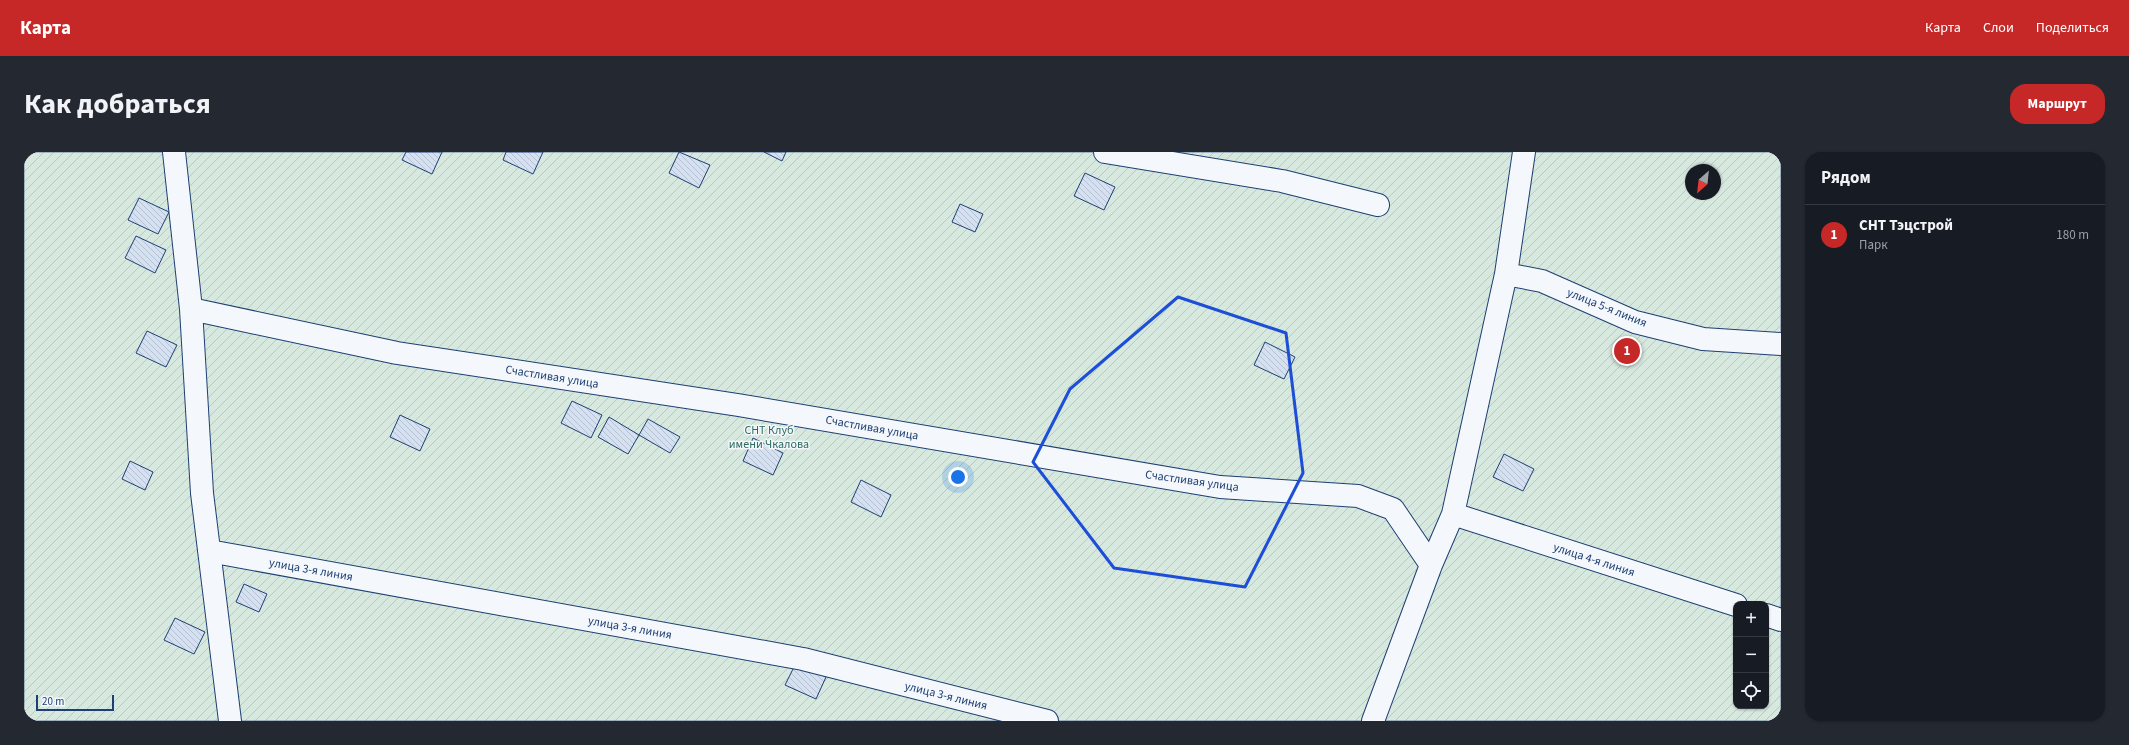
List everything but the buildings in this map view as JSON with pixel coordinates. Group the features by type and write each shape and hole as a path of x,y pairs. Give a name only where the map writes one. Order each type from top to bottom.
{"street":[{"path":"174,152 191,309 202,493 230,721"},
{"path":"1105,152 1282,181 1378,205"},
{"path":"1373,721 1431,565 1453,514 1506,274 1524,152"},
{"name":"улица 5-я линия","path":"1506,274 1542,281 1636,322 1696,337 1781,344"},
{"name":"Счастливая улица","path":"191,309 397,353 738,405 1220,487 1358,496 1393,509 1431,565"},
{"name":"улица 4-я линия","path":"1453,514 1733,604"},
{"name":"улица 3-я линия","path":"209,551 803,659 1047,721"},
{"path":"1769,616 1781,620"}],"highlighted area":[{"path":"1178,297 1286,333 1303,473 1245,587 1114,568 1033,462 1070,389"}],"green space":[{"name":"СНТ Клуб имени Чкалова","path":"24,152 1781,152 1781,721 24,721"}],"place":[{"name":"СНТ Тэцстрой","path":"1627,351"}]}
